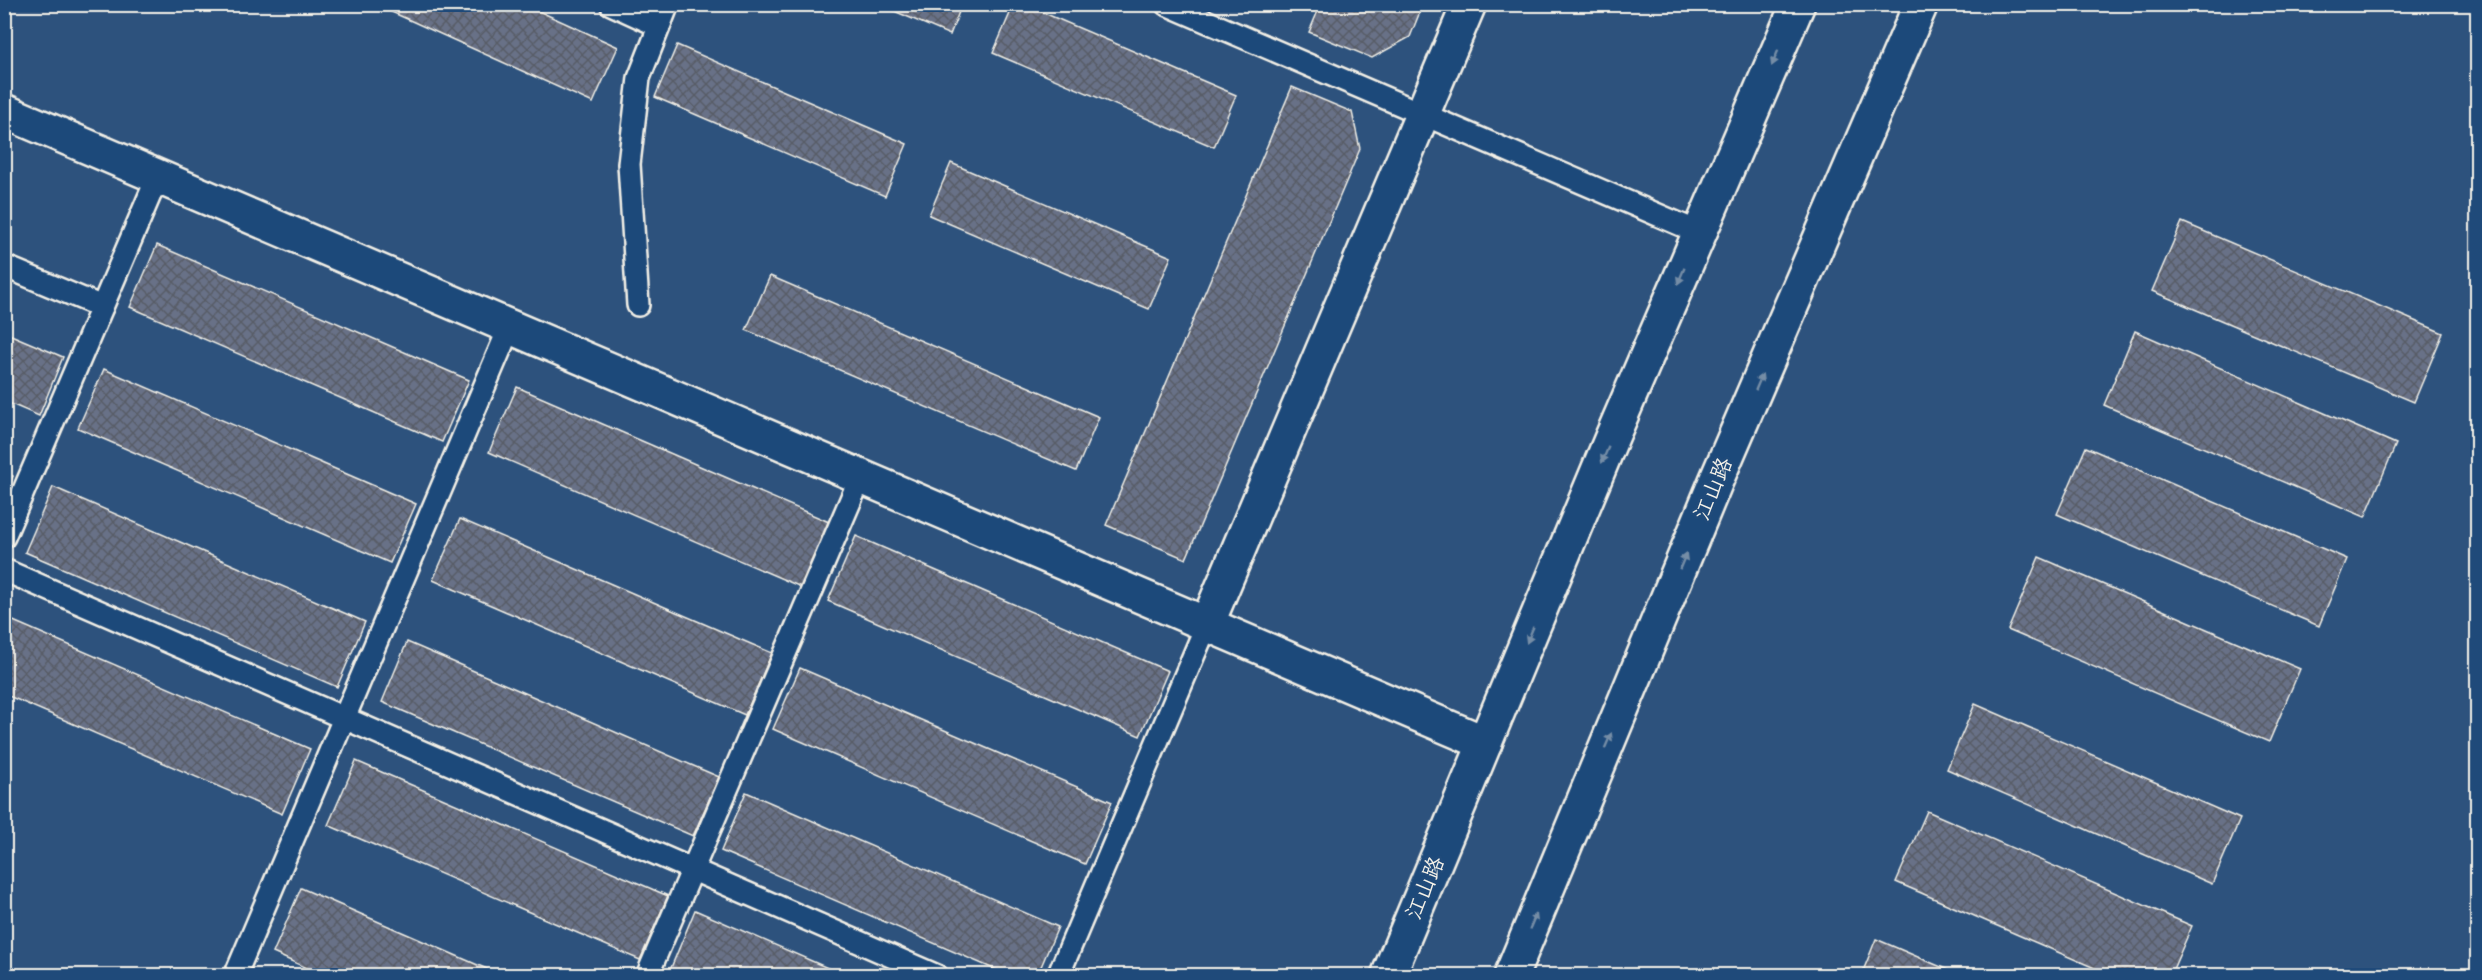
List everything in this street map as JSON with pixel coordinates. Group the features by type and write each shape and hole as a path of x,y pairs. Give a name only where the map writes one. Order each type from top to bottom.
{"street":[{"path":"1207,624 1469,4"},
{"name":"江山路","path":"1388,975 1798,4"},
{"name":"江山路","path":"1511,975 1716,481 1921,4"},
{"path":"4,111 1485,743"}],"lane":[{"path":"611,4 659,26"},
{"path":"638,305 629,164 639,78 668,4"},
{"path":"1166,4 1700,233"},
{"path":"4,537 158,176"},
{"path":"4,266 102,307"},
{"path":"236,975 510,326"},
{"path":"647,975 861,476"},
{"path":"4,570 937,975"},
{"path":"1058,975 1207,624"}],"building":[{"path":"374,4 523,4 618,47 593,103"},
{"path":"878,4 962,4 950,35"},
{"path":"1014,4 1023,4 1236,95 1214,147 993,53"},
{"path":"1321,4 1423,4 1410,37 1372,58 1309,32"},
{"path":"677,45 907,144 885,196 655,97"},
{"path":"1292,87 1352,112 1360,149 1186,559 1106,525"},
{"path":"951,163 1171,257 1149,309 929,215"},
{"path":"2182,222 2443,333 2414,402 2152,291"},
{"path":"157,245 469,380 442,442 130,307"},
{"path":"770,276 1099,417 1076,471 746,330"},
{"path":"2135,331 2396,444 2365,517 2104,405"},
{"path":"4,332 63,357 39,416 4,401"},
{"path":"104,369 416,504 390,563 78,428"},
{"path":"517,387 829,522 801,587 489,452"},
{"path":"2086,447 2347,559 2319,626 2057,514"},
{"path":"4,472 13,476 4,495"},
{"path":"53,487 365,622 337,687 25,552"},
{"path":"460,519 772,653 745,715 433,580"},
{"path":"856,536 1168,671 1140,736 828,601"},
{"path":"2039,557 2300,669 2269,742 2008,630"},
{"path":"4,617 310,749 282,814 4,694"},
{"path":"407,642 719,777 693,836 382,702"},
{"path":"800,668 1112,802 1085,864 773,729"},
{"path":"1975,704 2240,819 2212,884 1947,769"},
{"path":"356,761 668,896 640,960 328,825"},
{"path":"746,792 1058,927 1037,976 1010,976 721,851"},
{"path":"1927,811 2192,926 2170,976 2113,976 1896,882"},
{"path":"301,888 503,976 325,976 273,953"},
{"path":"695,910 846,976 668,975"},
{"path":"1876,939 1962,976 1861,976"}]}
